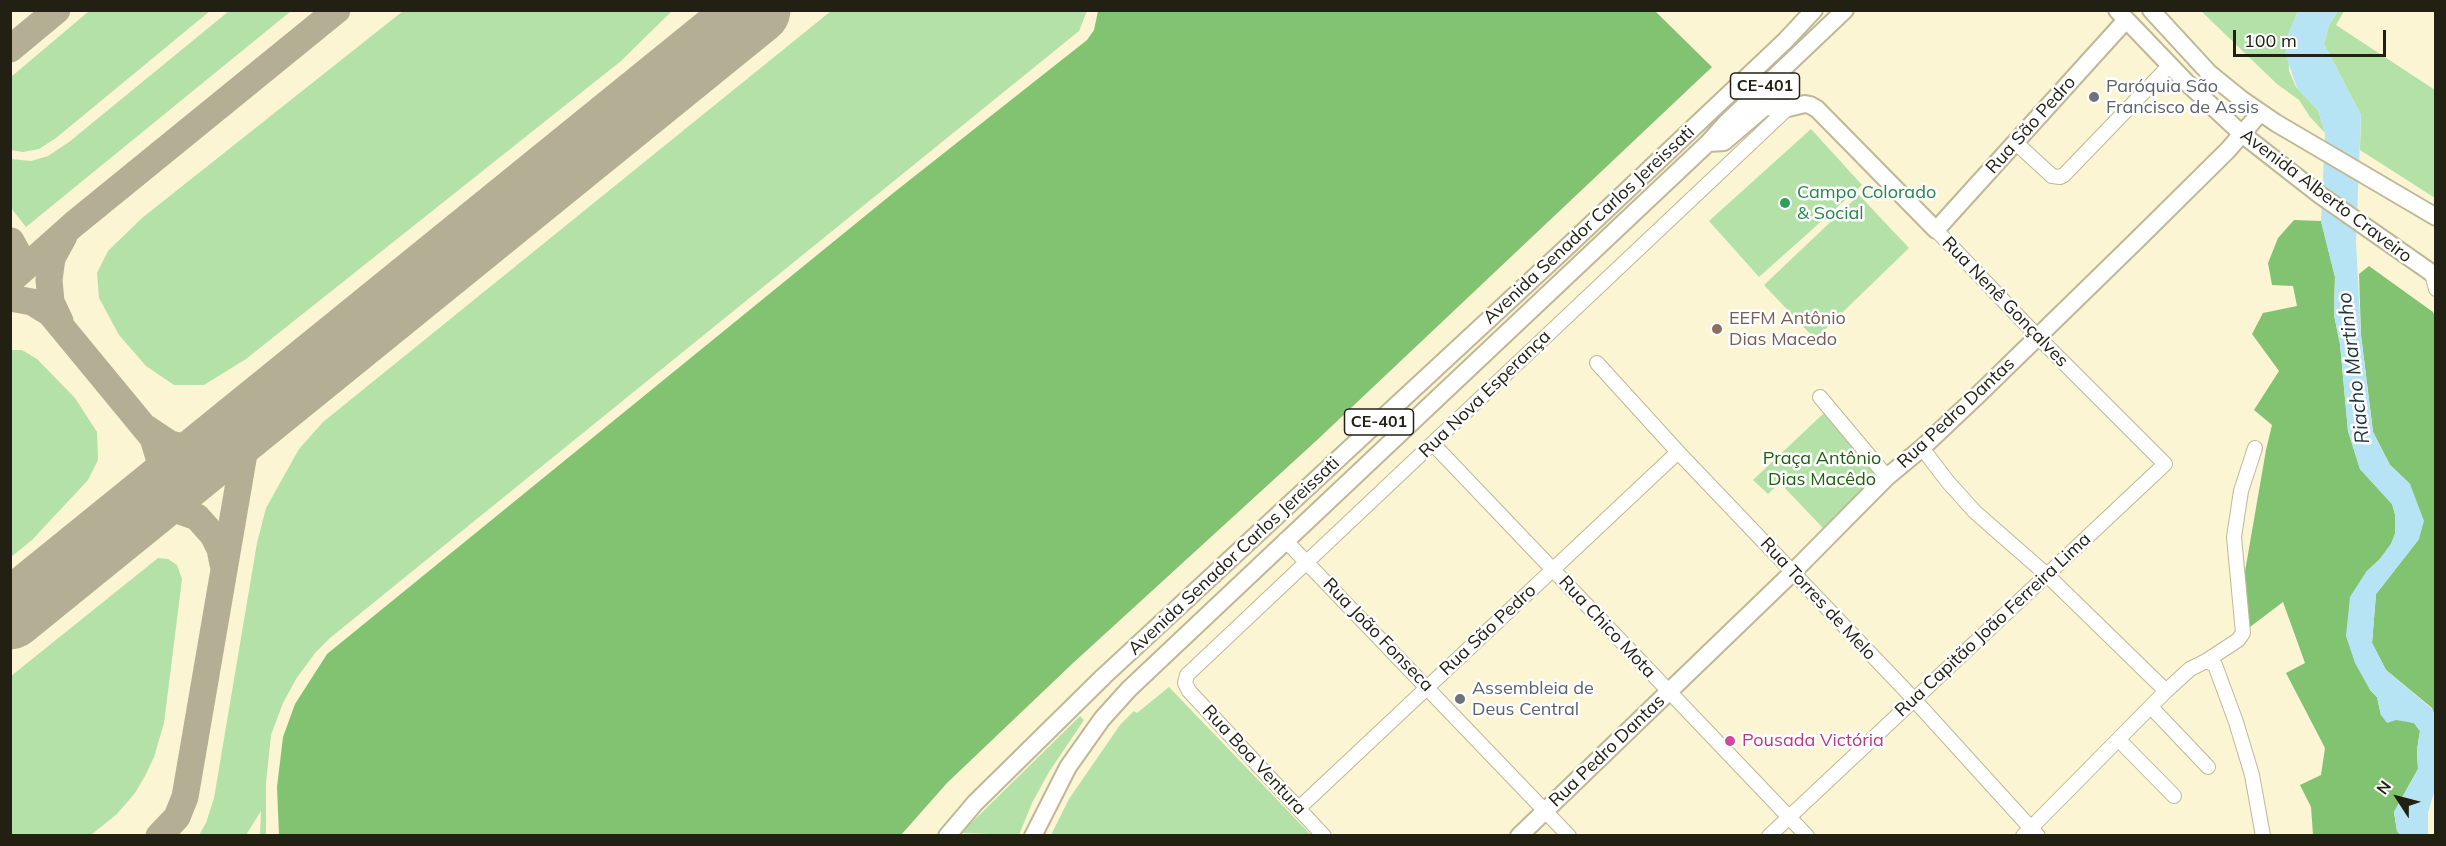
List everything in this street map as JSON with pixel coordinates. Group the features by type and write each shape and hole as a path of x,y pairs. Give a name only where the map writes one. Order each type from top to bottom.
{"main road":[{"name":"Avenida Senador Carlos Jereissati","path":"947,836 975,803 1104,676 1568,247 1785,41 1814,10"},
{"name":"Avenida Senador Carlos Jereissati","path":"1033,836 1052,794 1068,767 1102,719 1154,664 1708,143 1726,123 1845,10"},
{"name":"Avenida Alberto Craveiro","path":"2151,10 2209,73 2260,113 2436,217"},
{"name":"Avenida Alberto Craveiro","path":"2122,15 2242,134 2434,280"},
{"name":"Rua São Pedro","path":"1936,230 2015,142 2122,15"},
{"name":"Rua Nenê Gonçalves","path":"1708,143 1724,142 1761,109 1788,108 1804,104 1817,109 1936,230"},
{"name":"Rua Pedro Dantas","path":"1519,836 1793,572 1887,477 1922,448 2153,224 2260,113"}],"street":[{"path":"2015,142 2052,176 2064,176 2170,65"},
{"name":"Rua Nova Esperança","path":"1185,683 1187,675 1788,108"},
{"name":"Rua Nenê Gonçalves","path":"1936,230 2037,336 2165,464"},
{"name":"Rua Torres de Melo","path":"1597,363 1678,452 1913,699 2031,833"},
{"path":"1821,397 1887,477"},
{"name":"Rua Chico Mota","path":"1433,444 1807,836"},
{"path":"1922,448 1975,512 2047,575 2166,691"},
{"path":"2031,833 2166,691 2190,669 2238,640 2243,633 2234,537 2241,491 2255,448"},
{"name":"Rua São Pedro","path":"1299,808 1678,452"},
{"name":"Rua Capitão João Ferreira Lima","path":"1769,836 2165,464"},
{"name":"Rua João Fonseca","path":"1285,540 1428,686 1569,836"},
{"path":"2206,661 2215,665 2236,722 2252,775 2262,836"},
{"name":"Rua Boa Ventura","path":"1185,683 1189,691 1324,836"},
{"path":"2151,707 2208,767"},
{"path":"2119,740 2174,796"}],"green space":[{"path":"89,11 210,11 56,138 39,149 23,152 11,150 11,77"},
{"path":"229,11 291,11 26,227 11,208 11,159 31,161 48,156 69,142"},
{"path":"403,11 672,11 621,61 246,359 204,385 174,385 146,366 119,335 99,298 97,273 108,251 142,218"},
{"path":"831,11 1087,11 1079,31 330,638 315,653 296,679 283,703 271,735 266,783 266,835 260,835 261,811 246,835 199,835 206,823 214,798 257,543 266,508 299,449 323,422"},
{"path":"1098,11 1655,11 1712,67 1316,441 1072,664 947,783 901,835 279,835 277,787 283,737 295,704 327,654 892,194 1087,40 1094,30"},
{"path":"2201,11 2298,11 2288,35 2289,71 2296,87 2318,110 2325,133 2310,117 2299,100 2277,84"},
{"path":"2338,11 2344,11 2336,25 2435,90 2435,198 2360,150 2361,115 2324,44 2329,25"},
{"name":"Campo Colorado & Social","path":"1811,129 1862,185 1759,277 1709,221"},
{"name":"Campo Colorado & Social","path":"1859,195 1909,248 1815,339 1764,285"},
{"path":"2294,220 2321,221 2335,277 2334,315 2340,344 2348,431 2360,469 2392,504 2395,514 2395,534 2391,544 2366,572 2370,690 2377,697 2381,715 2414,723 2420,731 2417,750 2418,769 2394,812 2397,831 2401,835 2313,835 2311,807 2300,785 2321,775 2325,748 2286,673 2305,663 2283,602 2250,627 2243,583 2272,425 2254,410 2279,371 2252,334 2263,313 2297,306 2293,286 2272,285 2268,263 2278,238"},
{"path":"2369,266 2433,312 2435,317 2435,716 2432,708 2386,670 2372,643 2376,594 2419,539 2410,484 2390,465 2373,432 2361,335 2359,274"},
{"path":"11,350 22,350 37,359 75,398 97,432 98,460 88,480 32,540 11,557"},
{"name":"Praça Antônio Dias Macêdo","path":"1825,412 1878,472 1878,479 1827,528 1823,528 1780,483 1768,494 1753,480"},
{"path":"158,558 168,559 177,565 182,579 164,723 154,757 145,776 135,793 117,814 91,835 11,835 11,676"},
{"path":"1169,687 1311,835 1051,835 1069,799 1120,725 1134,711 1137,713"},
{"path":"1080,716 1084,720 1049,772 1032,803 1019,835 961,833"}],"water":[{"name":"Riacho Martinho","path":"2298,11 2338,11 2329,25 2324,44 2361,115 2356,242 2361,335 2373,432 2390,465 2410,484 2424,521 2419,539 2376,594 2372,643 2386,670 2432,709 2435,716 2435,789 2428,813 2428,835 2401,835 2397,831 2394,812 2418,769 2417,750 2420,731 2414,723 2396,720 2387,723 2381,715 2377,697 2370,690 2355,663 2346,636 2350,597 2366,572 2391,544 2395,534 2395,514 2392,504 2360,469 2348,431 2340,344 2334,315 2335,277 2321,221 2325,133 2318,110 2297,88 2285,53 2288,35"}],"taxiway":[{"path":"10,49 57,10"},
{"path":"10,281 74,224 337,10"},
{"path":"730,32 747,10"},
{"path":"60,321 51,302 49,280 52,258 64,236"},
{"path":"10,280 17,269 18,261 17,252 11,241"},
{"path":"10,298 32,302 50,313 153,438 160,461 157,482 148,501 125,522"},
{"path":"159,836 177,817 185,797 246,442 263,410"},
{"path":"146,428 170,444 195,450 217,444 256,415"},
{"path":"133,518 147,511 171,508 197,517 213,535 220,549 223,564"}],"runway":[{"path":"10,615 756,10"}],"place":[{"name":"Paróquia São Francisco de Assis","path":"2094,97"},
{"name":"Campo Colorado & Social","path":"1785,203"},
{"name":"EEFM Antônio Dias Macedo","path":"1717,329"},
{"name":"Assembleia de Deus Central","path":"1460,699"},
{"name":"Pousada Victória","path":"1730,741"}]}
